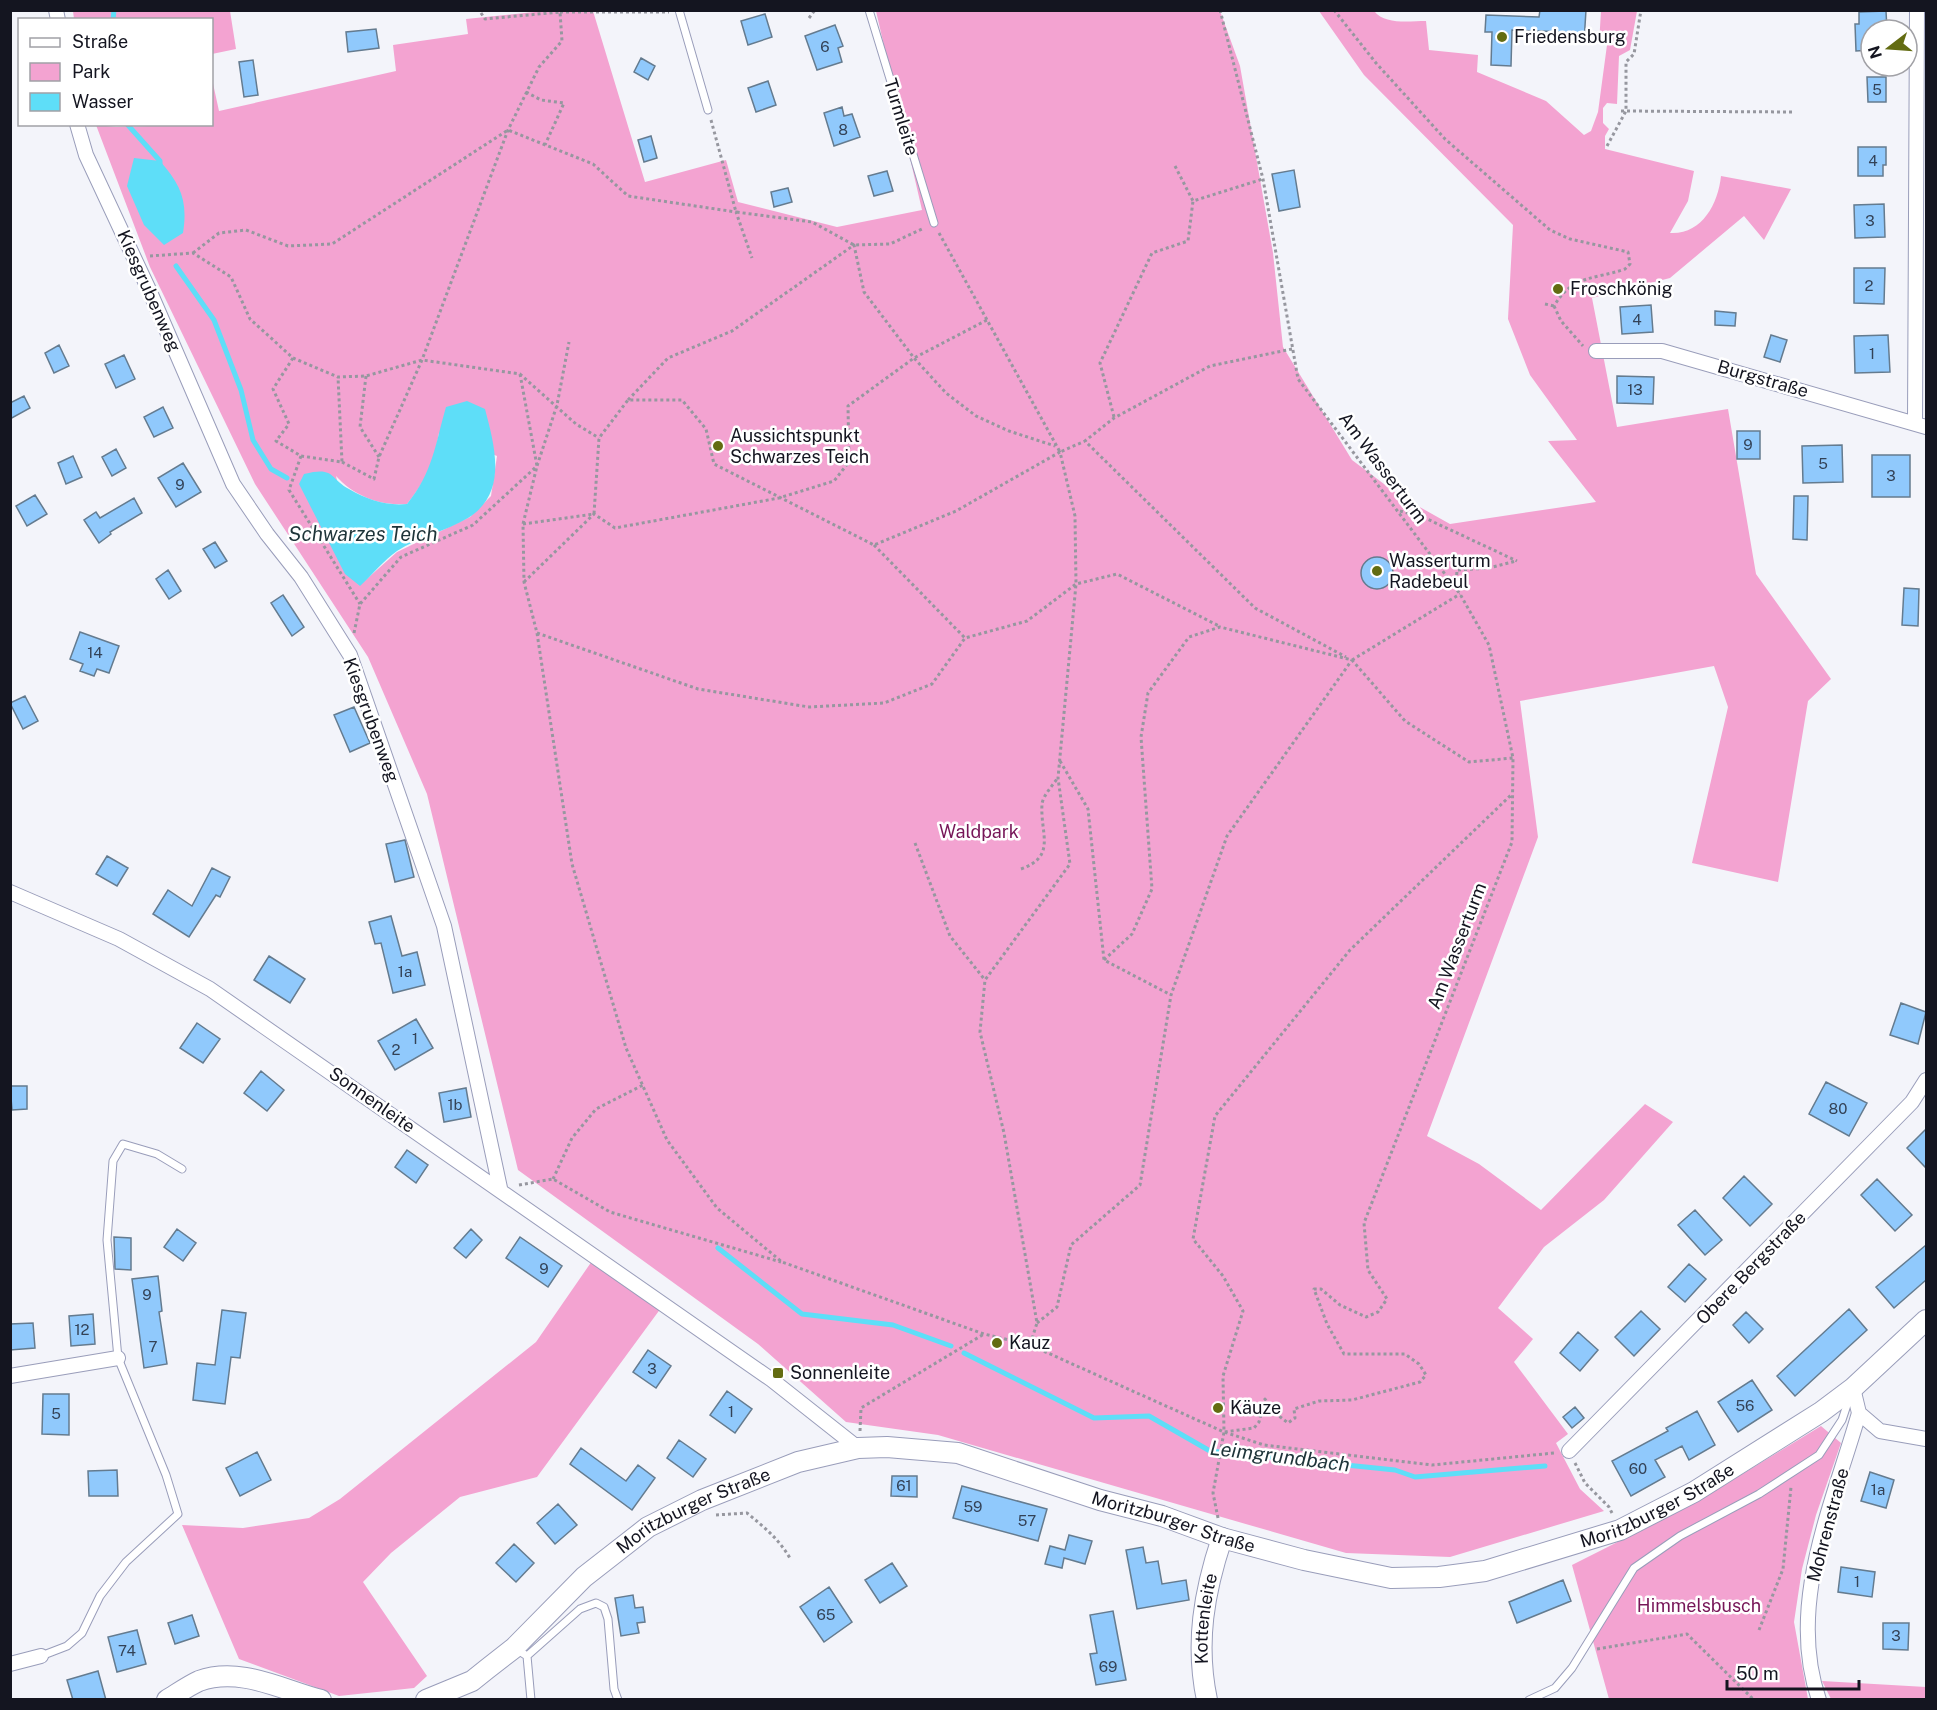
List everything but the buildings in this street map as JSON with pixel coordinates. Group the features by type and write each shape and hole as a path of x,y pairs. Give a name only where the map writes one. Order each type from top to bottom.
{"street":[{"path":"1917,10 1921,425"},
{"name":"Kiesgrubenweg","path":"78,126 87,155 233,484 267,534 301,577 350,655 444,926 500,1188"},
{"name":"Burgstraße","path":"1596,351 1662,351 1921,425"},
{"name":"Sonnenleite","path":"10,892 119,939 210,989 500,1188 772,1380 858,1448"},
{"name":"Obere Bergstraße","path":"1569,1451 1925,1087"},
{"name":"Moritzburger Straße","path":"426,1700 472,1681 521,1652 584,1577 614,1551 648,1527 702,1500 798,1462 858,1448 887,1447 958,1453 1100,1500 1162,1516 1222,1538 1305,1560 1391,1578 1439,1577 1485,1571 1620,1530 1694,1492 1821,1412 1853,1388 1926,1320"},
{"path":"10,1376 118,1358"},
{"name":"Mohrenstraße","path":"1819,1700 1807,1648 1810,1582 1859,1413 1853,1388"},
{"path":"1859,1413 1880,1431 1926,1439"},
{"name":"Kottenleite","path":"1208,1700 1201,1645 1202,1615 1210,1574 1222,1538"},
{"path":"10,1664 41,1656"},
{"path":"167,1700 199,1682 223,1676 246,1677 321,1700"}],"lane":[{"name":"Turmleite","path":"869,10 934,223"},
{"path":"680,12 708,110"},
{"path":"41,1656 67,1646 82,1633 100,1596 126,1562 178,1514 166,1475 118,1358 107,1240 113,1161 123,1144 157,1155 182,1169"},
{"path":"1529,1700 1556,1688 1583,1651 1634,1568 1680,1536 1759,1494 1818,1455 1842,1420 1853,1388"},
{"path":"531,1700 521,1652 580,1609 596,1603 604,1607 608,1619 618,1700"}],"path":[{"path":"479,10 485,20 560,12 680,12"},
{"path":"809,18 815,10"},
{"name":"Am Wasserturm","path":"1220,10 1263,179 1298,379 1456,587 1489,645 1513,758 1512,842 1364,1223 1368,1270 1387,1299 1378,1312 1366,1317 1340,1305 1321,1289 1314,1289 1327,1324 1344,1354 1405,1354 1419,1364 1426,1375 1420,1382 1352,1400 1319,1401 1294,1409 1294,1418 1288,1422 1274,1412 1266,1399 1259,1422 1254,1428 1224,1432"},
{"path":"1334,10 1376,63 1445,139 1550,230 1570,239 1628,252 1630,264 1625,269 1579,280 1570,286 1554,306"},
{"path":"1607,146 1626,111 1626,62 1634,54 1641,10"},
{"path":"293,358 273,389 289,424 276,441 301,456 342,462 374,479 379,457 422,360 508,130 539,67 562,41 560,12"},
{"path":"526,92 542,100 564,103 545,145"},
{"path":"708,110 736,212 752,258"},
{"path":"1621,111 1793,112"},
{"path":"508,130 593,164 628,196 812,222 854,245 890,244 934,223 1060,452 1074,516 1076,584 1058,778 1070,864 985,980 980,1032 1004,1133 1037,1323 1030,1345"},
{"path":"134,257 193,253 219,233 246,230 288,246 332,244 508,130"},
{"path":"1114,418 1100,363 1152,253 1188,241 1193,201 1175,166"},
{"path":"1193,201 1263,179"},
{"path":"854,245 864,292 914,358 946,393 976,416 1009,431 1056,446"},
{"path":"524,582 594,514 599,438 628,400 668,358 732,331 854,245"},
{"path":"193,253 231,277 250,319 293,358 338,377 366,376 422,360 520,374 576,424 599,438"},
{"path":"1545,303 1554,306 1561,321 1585,348 1596,351"},
{"path":"523,524 594,514 615,528 779,498 834,481 849,462 848,406 914,358 987,320"},
{"path":"569,342 557,405 537,466 523,524 524,582 537,633 572,864 626,1048 667,1140 717,1208 782,1262"},
{"path":"874,545 956,511 1060,452 1085,441 1114,418 1210,366 1292,349"},
{"path":"520,374 537,466"},
{"path":"366,376 360,427 379,457"},
{"path":"338,377 342,462"},
{"path":"628,400 682,400 706,429 714,464 874,545 965,638"},
{"path":"1085,441 1255,608 1352,660 1405,721 1469,762 1513,758"},
{"path":"301,456 289,490 360,604"},
{"path":"350,655 360,604 401,557 473,525 537,466"},
{"path":"1398,510 1425,518 1517,561 1489,568 1457,570 1456,587"},
{"path":"537,633 698,689 809,707 884,703 932,684 965,638 1027,621 1076,584 1117,574 1220,627 1352,660"},
{"path":"1037,1323 1057,1306 1071,1245 1140,1185 1171,995 1227,836 1352,660 1460,594"},
{"path":"1104,960 1132,934 1152,889 1141,737 1148,693 1189,637 1220,627"},
{"path":"1060,761 1088,809 1104,960"},
{"path":"1021,870 1037,863 1044,852 1042,801 1058,778"},
{"path":"1222,1538 1212,1493 1224,1432 1223,1376 1243,1311 1223,1276 1193,1239 1215,1116 1350,950 1513,793"},
{"path":"915,843 950,936 985,980"},
{"path":"1104,960 1171,995"},
{"path":"553,1179 572,1138 596,1108 642,1085"},
{"path":"500,1188 553,1179 610,1212 782,1262 984,1334 1030,1345 1224,1432 1264,1445 1432,1466 1569,1451 1585,1483 1609,1507"},
{"path":"861,1408 984,1334"},
{"path":"1759,1630 1783,1569 1793,1472"},
{"path":"702,1500 712,1515 747,1513 783,1546 791,1560"},
{"path":"1583,1651 1687,1634 1754,1700"}],"green space":[{"path":"73,11 230,11 236,49 213,54 213,18 74,18"},
{"name":"Waldpark","path":"544,11 593,11 645,182 726,160 738,202 837,227 922,210 876,11 1220,11 1240,66 1273,253 1283,347 1352,460 1400,496 1450,524 1596,502 1548,441 1577,440 1530,375 1508,319 1513,225 1364,75 1319,11 1374,11 1391,20 1426,21 1429,50 1478,55 1477,72 1546,101 1584,135 1591,131 1598,112 1607,45 1599,44 1601,11 1637,11 1630,50 1619,56 1617,104 1607,103 1603,108 1603,123 1609,129 1605,136 1605,149 1694,171 1688,201 1670,233 1691,229 1706,216 1716,197 1721,176 1791,189 1764,240 1744,216 1670,278 1592,298 1617,427 1728,409 1756,574 1831,679 1808,701 1778,882 1692,863 1728,707 1714,666 1520,701 1538,837 1427,1136 1479,1164 1541,1210 1645,1104 1673,1122 1604,1200 1544,1247 1498,1308 1533,1339 1514,1362 1568,1434 1556,1443 1580,1489 1604,1511 1450,1557 1346,1553 938,1435 846,1422 758,1344 518,1170 427,794 368,657 255,484 150,267 96,126 213,126 213,84 219,111 396,71 393,45 468,34 466,19","holes":["439,433 497,456 491,496 470,517 397,552 360,585 336,476 351,489 368,498 387,503 407,504 428,470 435,453"]},
{"path":"592,1261 661,1308 537,1477 460,1497 391,1553 363,1582 427,1676 414,1688 339,1696 239,1659 182,1525 243,1528 309,1518 340,1499 536,1342"},
{"name":"Himmelsbusch","path":"1821,1426 1841,1443 1816,1515 1802,1569 1794,1622 1808,1699 1609,1699 1572,1565 1695,1503"},
{"path":"1822,1681 1926,1687 1926,1699 1831,1699"}],"water":[{"path":"134,158 160,161 173,178 181,194 184,212 183,233 164,245 144,225 127,186"},
{"name":"Schwarzes Teich","path":"467,401 485,409 489,424 495,454 495,468 494,483 489,496 481,508 468,518 397,551 360,586 345,574 299,484 304,474 327,472 349,489 370,499 384,503 407,504 423,481 428,469 446,407"}],"waterway":[{"name":"Leimgrundbach","path":"113,18 114,10"},
{"name":"Leimgrundbach","path":"129,126 160,161 160,167"},
{"name":"Leimgrundbach","path":"176,266 214,320 241,390 253,440 271,469 287,478"},
{"name":"Leimgrundbach","path":"718,1248 802,1314 893,1325 951,1346"},
{"name":"Leimgrundbach","path":"964,1353 1094,1418 1149,1416 1210,1451 1395,1470 1415,1477 1545,1466"}],"place":[{"name":"Friedensburg","path":"1502,37"},
{"name":"Froschkönig","path":"1558,289"},
{"name":"Aussichtspunkt Schwarzes Teich","path":"718,446"},
{"name":"Wasserturm Radebeul","path":"1377,571"},
{"name":"Kauz","path":"997,1343"},
{"name":"Sonnenleite","path":"778,1373"},
{"name":"Käuze","path":"1218,1408"}]}
